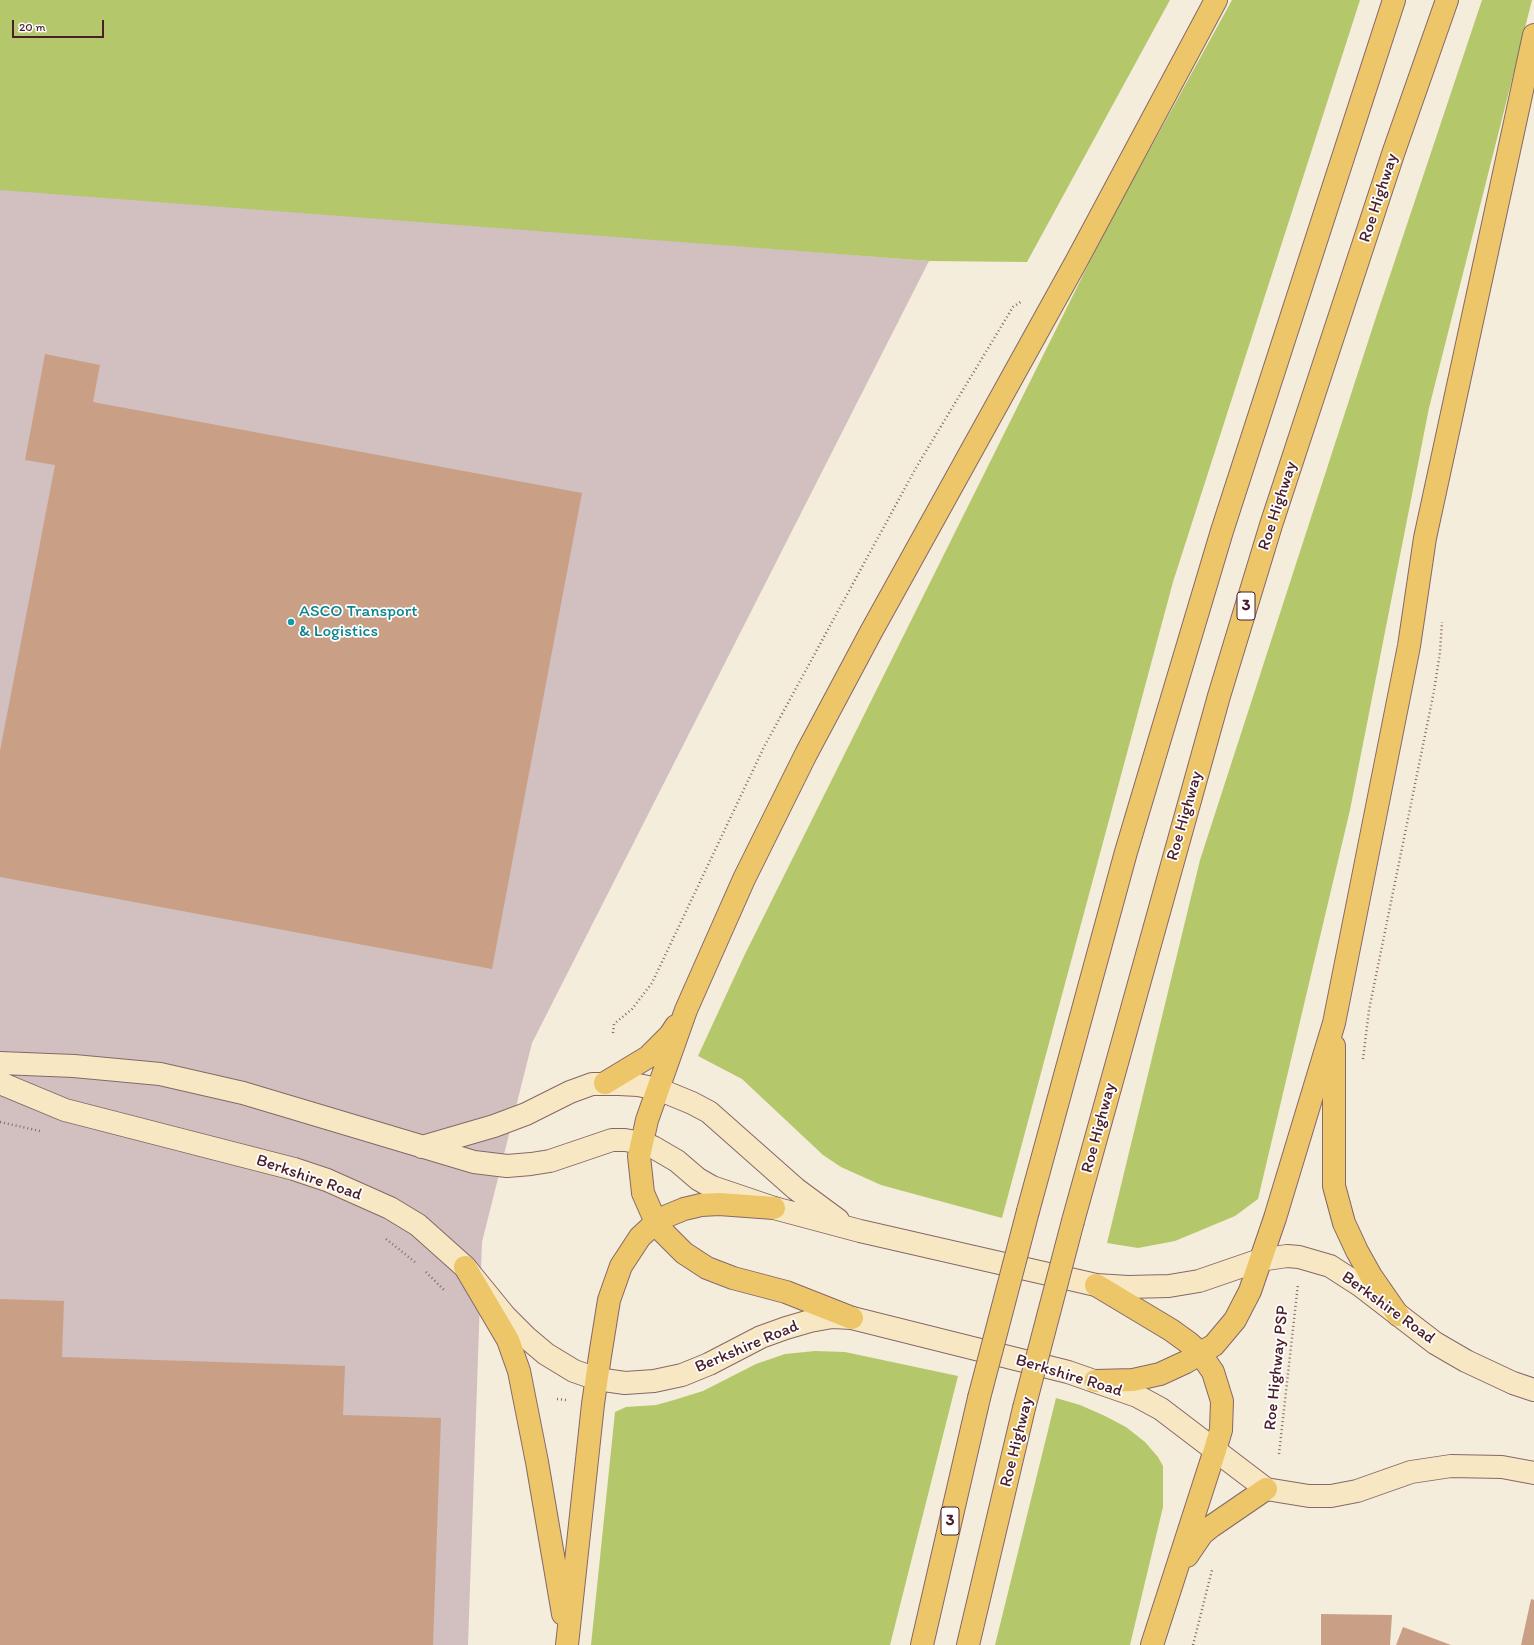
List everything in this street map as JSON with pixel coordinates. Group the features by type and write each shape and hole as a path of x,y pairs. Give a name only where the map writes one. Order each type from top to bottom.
{"highway":[{"path":"852,1318 786,1292 733,1278 707,1268 684,1253 658,1227 643,1193 639,1156 647,1120 686,1010 744,879 806,754 871,632 1076,262 1216,0"},
{"name":"3","path":"922,1645 979,1398 1028,1211 1126,852 1218,546 1394,0"},
{"name":"Roe Highway","path":"968,1645 1024,1408 1073,1221 1171,865 1230,659 1271,525 1392,158 1447,0"},
{"path":"1095,1381 1133,1380 1160,1374 1186,1362 1214,1345 1235,1320 1250,1291 1275,1218 1334,1023 1409,646 1425,538 1534,35"},
{"path":"605,1083 648,1057 670,1035 686,1010"},
{"path":"1334,1023 1334,1186 1344,1222 1357,1251 1371,1276 1398,1315"},
{"path":"567,1643 597,1379 609,1300 614,1282 621,1266 640,1237 657,1222 684,1209 701,1204 774,1208"},
{"path":"465,1267 508,1340 519,1371 537,1462 567,1643"},
{"path":"1096,1285 1171,1330 1189,1343 1200,1354 1213,1372 1222,1401 1221,1430 1152,1645"},
{"path":"1174,1574 1202,1534 1266,1489"}],"main road":[{"name":"Berkshire Road","path":"0,1063 74,1066 160,1074 242,1093 474,1162 507,1166 550,1161 612,1140 625,1140 642,1143 653,1147 677,1162 698,1179 712,1187 774,1208 860,1231 1096,1285 1128,1287 1170,1286 1199,1281 1260,1260 1287,1256 1299,1257 1330,1266 1360,1286 1434,1343 1466,1361 1513,1383 1534,1390"},
{"name":"Berkshire Road","path":"0,1083 65,1110 294,1169 327,1180 390,1208 418,1225 465,1267 505,1316 526,1338 546,1354 574,1371 597,1379 625,1383 654,1381 682,1375 786,1328 810,1321 832,1317 852,1318 1068,1372 1137,1396 1161,1409 1266,1489 1309,1496 1331,1496 1357,1491 1411,1472 1451,1466 1502,1467 1534,1473"},
{"name":"Berkshire Road","path":"422,1147 494,1126 526,1114 570,1092 592,1084 605,1083 638,1085 658,1089 692,1103 709,1112 796,1189 833,1217 860,1231"}],"path":[{"path":"613,1033 614,1024 632,1009 652,983 764,748 918,466 1013,307 1026,298"},
{"path":"0,1122 44,1132"},
{"path":"385,1239 420,1265"},
{"path":"425,1270 446,1291"},
{"name":"Roe Highway PSP","path":"1279,1454 1298,1284"},
{"path":"1193,1645 1213,1565"}],"shaded area":[{"path":"0,187 929,261 532,1043 482,1242 468,1645 0,1645"}],"green space":[{"path":"0,0 1170,0 1027,262 929,261 0,190"},
{"path":"1232,0 1360,0 1173,582 1002,1218 881,1185 841,1167 823,1155 742,1079 698,1056 745,954 1107,227"},
{"path":"1482,0 1532,0 1429,408 1350,810 1258,1199 1235,1216 1175,1241 1138,1248 1107,1243 1200,860 1376,317"},
{"path":"815,1351 845,1352 958,1376 890,1645 591,1645 615,1412 626,1407 656,1405 703,1391 756,1364 785,1354"},
{"path":"1056,1398 1080,1405 1126,1427 1145,1442 1158,1457 1163,1466 1163,1507 1130,1645 995,1645"}],"building":[{"name":"ASCO Transport & Logistics","path":"45,354 100,365 93,402 582,493 492,969 0,877 0,751 55,465 25,460"},
{"path":"0,1299 64,1301 62,1357 345,1366 343,1415 441,1418 433,1645 0,1645"},
{"path":"1531,1599 1534,1600 1534,1645 1521,1645"},
{"path":"1321,1614 1392,1615 1390,1645 1321,1645"},
{"path":"1403,1627 1451,1645 1396,1645"}],"place":[{"name":"ASCO Transport & Logistics","path":"291,622"}]}
